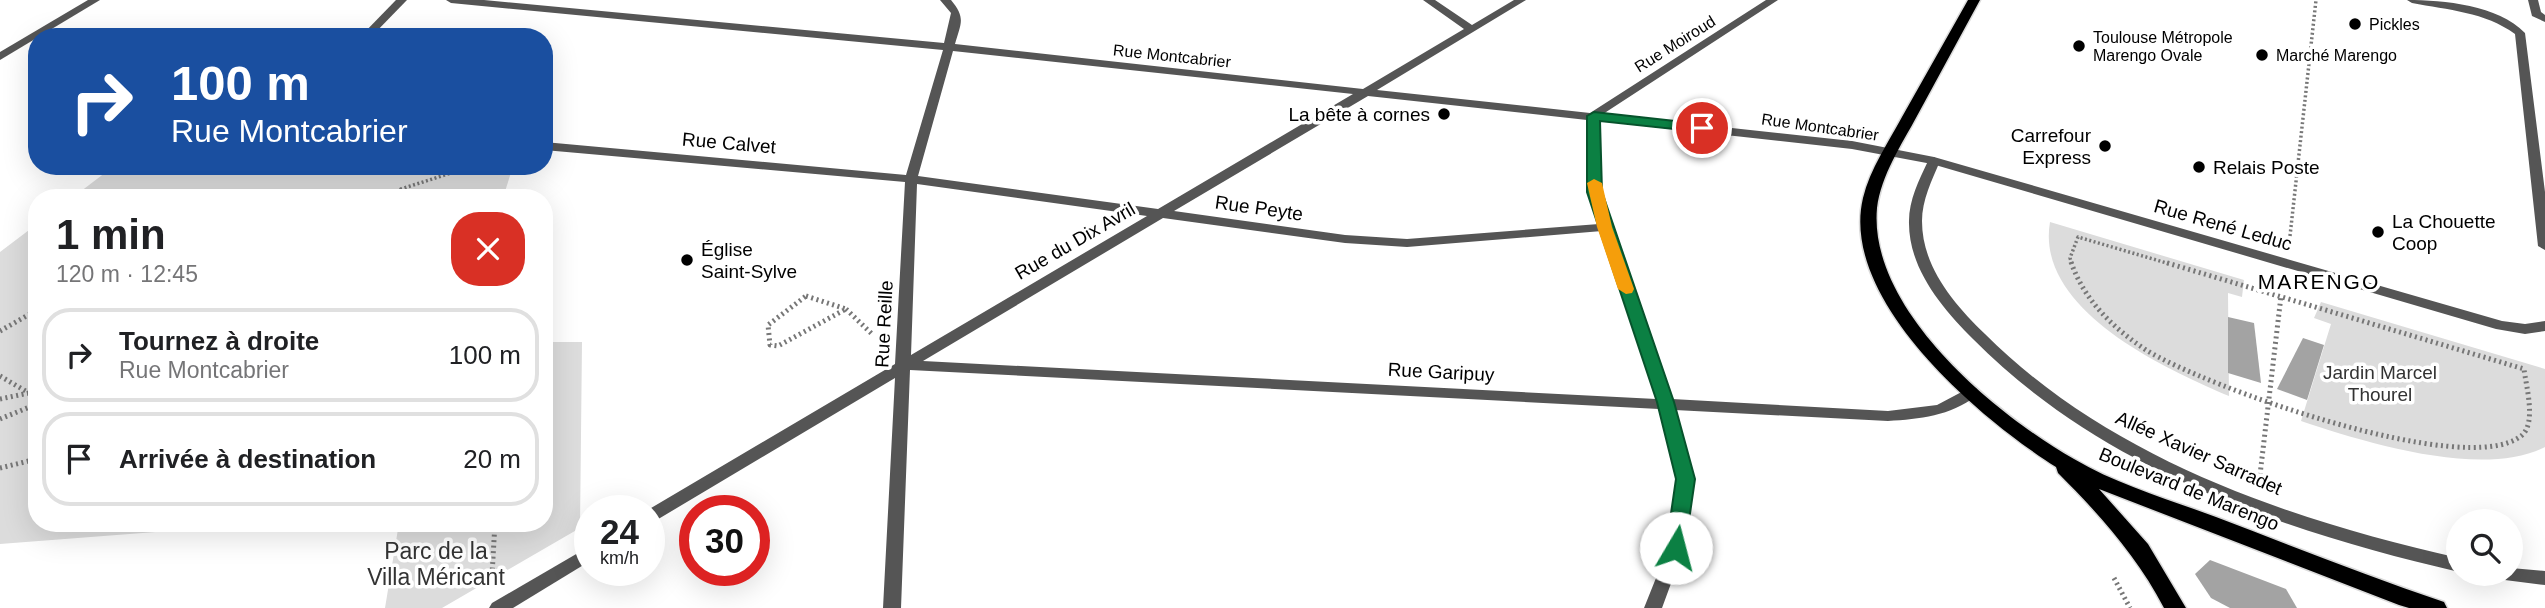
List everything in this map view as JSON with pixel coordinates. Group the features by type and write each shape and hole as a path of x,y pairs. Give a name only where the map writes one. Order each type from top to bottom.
{"main road":[{"name":"Boulevard de Marengo","path":"1974,0 1890,152 1878,176 1868,211 1871,244 1879,268 1906,319 1971,392 2050,453 2120,489 2388,593 2436,608"},
{"path":"2050,453 2089,490 2134,541 2162,581 2175,608"}],"street":[{"path":"48,28 94,0"},
{"path":"374,28 402,0"},
{"name":"Rue Montcabrier","path":"451,0 949,47 1594,116 1852,145 1890,152"},
{"name":"Rue Reille","path":"892,608 911,178 949,47 956,13 945,0"},
{"path":"1428,0 1471,29"},
{"name":"Rue du Dix Avril","path":"665,507 1521,0"},
{"name":"Rue Moiroud","path":"1594,116 1773,0"},
{"path":"2412,0 2490,17 2512,26 2520,33 2545,246"},
{"path":"2533,0 2536,14 2545,19"},
{"path":"2539,0 2545,3"},
{"path":"0,57 28,40"},
{"path":"1594,116 1595,192 1665,402 1686,479 1676,548 1653,608"},
{"name":"Rue Calvet","path":"553,147 911,178"},
{"name":"Rue René Leduc","path":"1890,152 1934,161 2501,326 2525,329 2545,326"},
{"name":"Allée Xavier Sarradet","path":"1934,161 1919,197 1915,230 1924,264 1948,304 1986,349 2030,386 2101,433 2179,472 2346,536 2446,562"},
{"name":"Rue Peyte","path":"911,178 1345,239 1407,243 1605,227"},
{"name":"Rue Garipuy","path":"902,365 1665,402 1888,416 1935,413 1959,403 1971,392"},
{"path":"502,606 574,563"},
{"path":"2523,576 2545,578"}],"path":[{"path":"2257,504 2316,0"},
{"path":"401,189 445,175"},
{"path":"2078,237 2280,297 2524,369 2528,427 2520,438 2504,446 2476,448 2418,443 2337,424 2199,377 2138,344 2106,317 2082,292 2070,258 2078,237"},
{"path":"846,309 778,346 769,345 768,325 806,296 819,298 846,309 902,365"},
{"path":"0,331 28,315"},
{"path":"0,376 28,392"},
{"path":"0,399 28,393"},
{"path":"0,419 28,408"},
{"path":"0,468 28,461"},
{"path":"494,532 491,580 502,606"},
{"path":"2109,569 2130,608"}],"green space":[{"path":"102,175 510,175 506,189 84,189"},
{"path":"2050,222 2244,280 2242,297 2228,293 2229,396 2139,352 2083,308 2062,282 2051,253"},
{"path":"28,231 28,532 156,532 0,544 0,252"},
{"name":"Jardin Marcel Thourel","path":"2321,302 2545,369 2545,447 2519,456 2457,458 2389,447 2301,421 2331,324 2314,318"},
{"name":"Parc de la Villa Méricant","path":"553,342 582,342 580,495 574,495 574,531 442,608 385,608 398,532 553,532"}],"shaded area":[{"path":"2228,317 2254,323 2261,383 2228,373"},
{"path":"2303,338 2324,345 2307,400 2277,389"},
{"path":"2210,560 2286,589 2297,608 2230,608 2211,598 2195,574"}],"slow traffic":[{"path":"1594,183 1605,227 1626,289"}],"place":[{"name":"Pickles","path":"2355,24"},
{"name":"Toulouse Métropole Marengo Ovale","path":"2079,46"},
{"name":"Marché Marengo","path":"2262,55"},
{"name":"La bête à cornes","path":"1444,114"},
{"name":"Carrefour Express","path":"2105,146"},
{"name":"Relais Poste","path":"2199,167"},
{"name":"La Chouette Coop","path":"2378,232"},
{"name":"Église Saint-Sylve","path":"687,260"}],"district":[{"name":"MARENGO","path":"2319,281"}],"route":[{"path":"1676,548 1686,479 1665,402 1595,192 1594,116 1702,128"}]}
